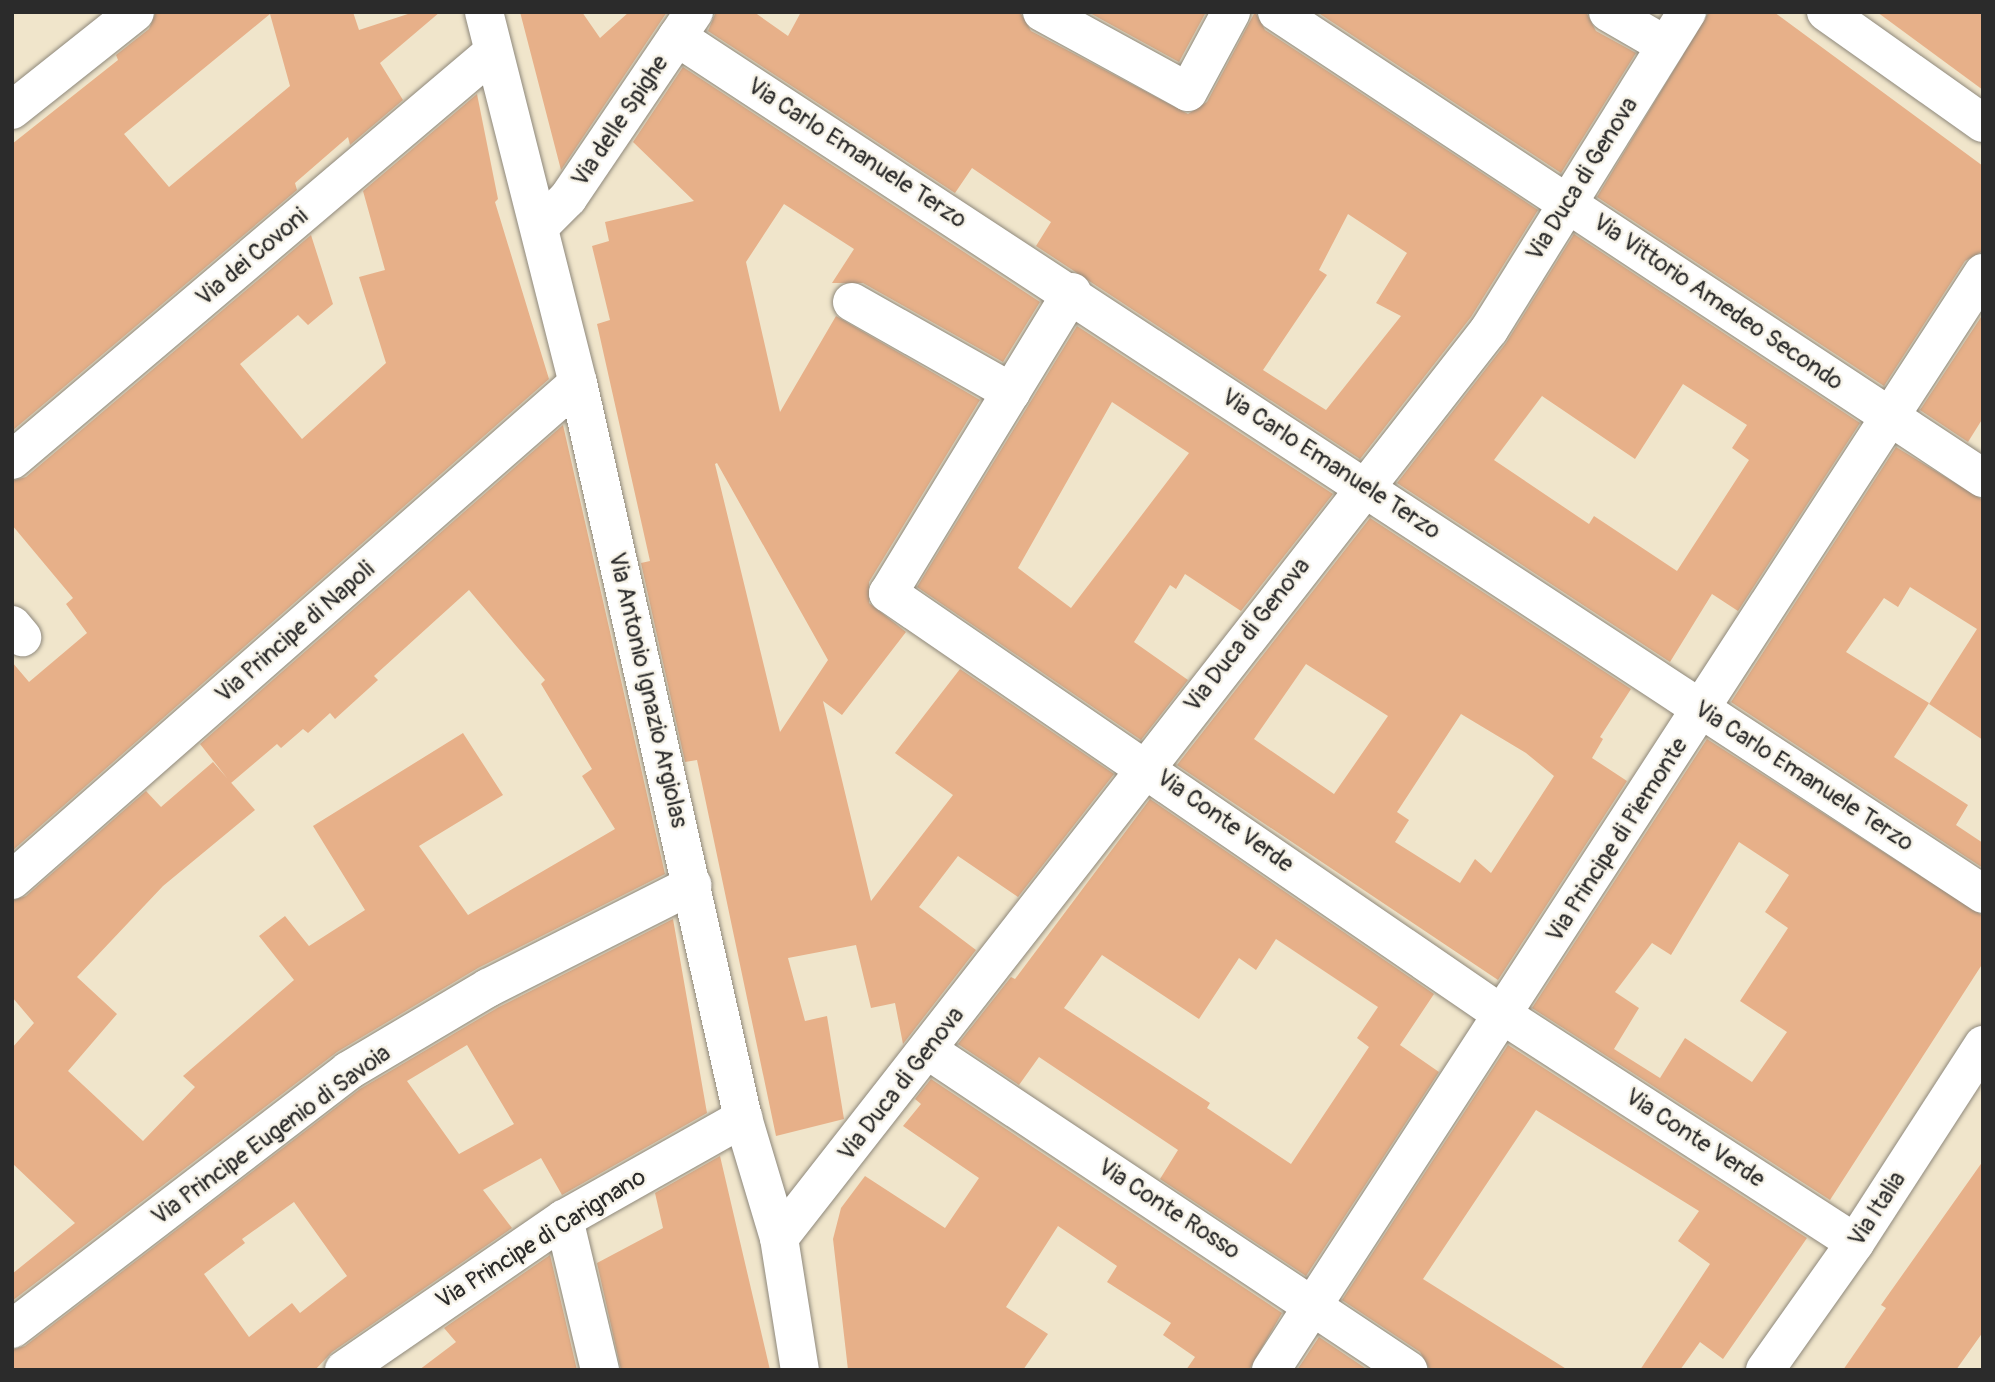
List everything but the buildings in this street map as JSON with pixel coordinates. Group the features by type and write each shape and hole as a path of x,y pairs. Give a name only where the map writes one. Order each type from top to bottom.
{"street":[{"path":"12,110 135,12"},
{"name":"Via Antonio Ignazio Argiolas","path":"484,12 492,53 540,226 578,383 743,1118 779,1238 800,1370"},
{"path":"1042,12 1188,92 1231,12"},
{"name":"Via Vittorio Amedeo Secondo","path":"1277,12 1983,478"},
{"path":"1608,12 1665,44"},
{"name":"Via Duca di Genova","path":"779,1238 929,1051 1145,765 1489,330 1686,12"},
{"path":"1826,12 1983,123"},
{"name":"Via delle Spighe","path":"540,226 568,198 686,24"},
{"name":"Via Carlo Emanuele Terzo","path":"686,24 1072,292 1983,894"},
{"name":"Via dei Covoni","path":"12,460 492,53"},
{"name":"Via Principe di Piemonte","path":"1271,1370 1892,418 1983,273"},
{"name":"Via Conte Verde","path":"1072,292 888,593 1145,765 1503,1015 1855,1243"},
{"path":"852,302 1011,393"},
{"name":"Via Principe di Napoli","path":"12,880 578,383"},
{"name":"Via Principe Eugenio di Savoia","path":"12,1329 348,1071 488,988 692,885"},
{"name":"Via Italia","path":"1765,1370 1855,1243 1983,1045"},
{"name":"Via Conte Rosso","path":"929,1051 1408,1370"},
{"name":"Via Principe di Carignano","path":"344,1370 565,1219 743,1118"},
{"path":"565,1219 600,1370"}]}
